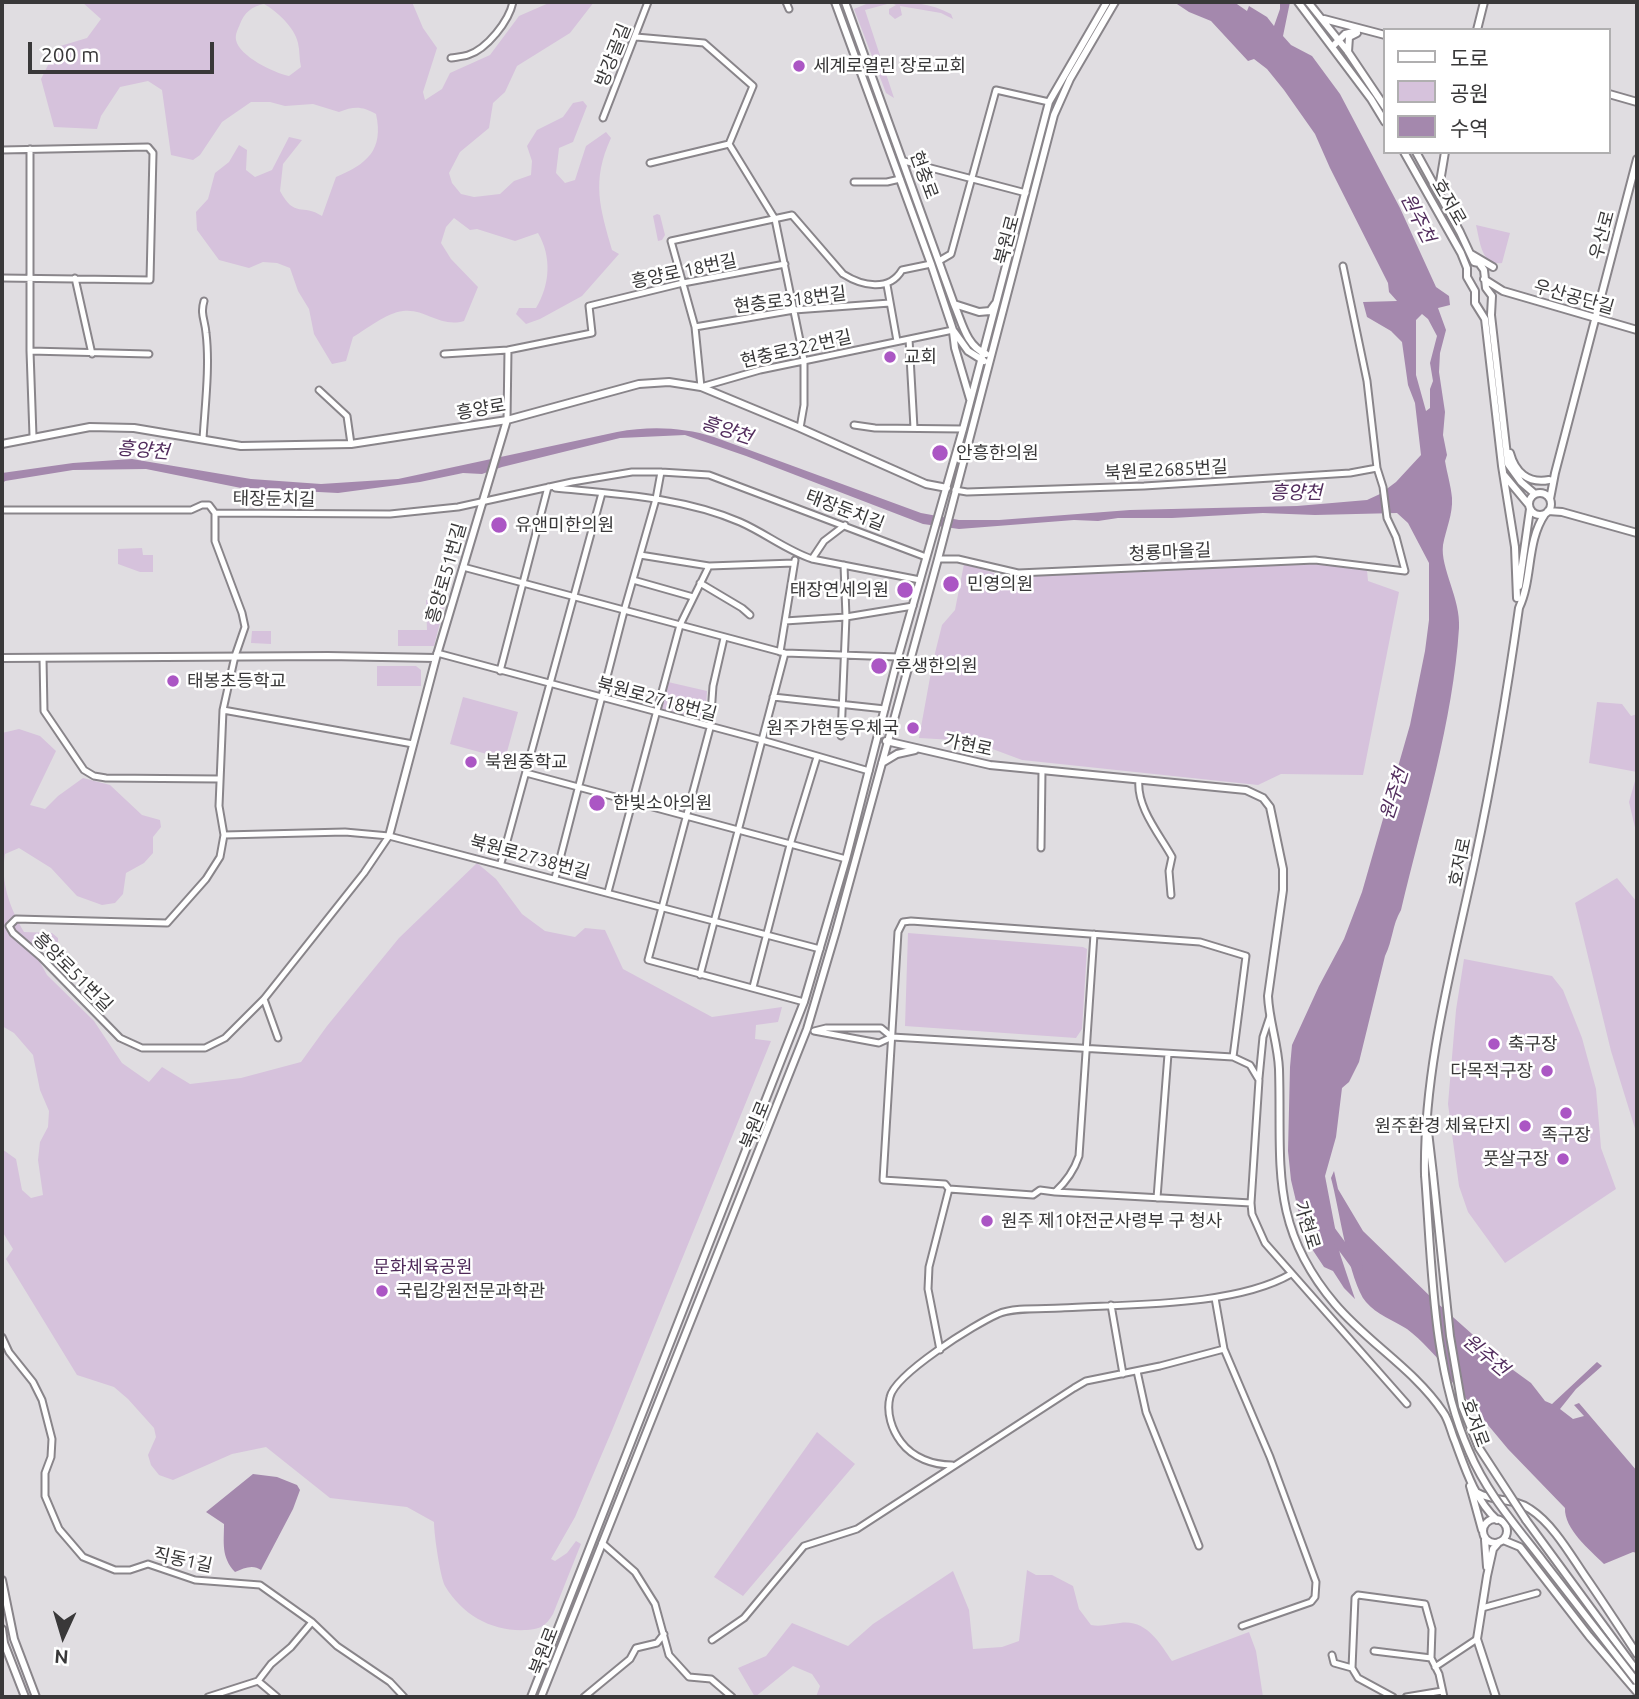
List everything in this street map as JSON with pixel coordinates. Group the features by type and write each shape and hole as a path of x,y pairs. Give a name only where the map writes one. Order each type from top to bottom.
{"street":[{"path":"451,58 470,55 498,31 508,21 513,2"},
{"name":"방강골길","path":"603,118 648,2"},
{"path":"786,2 789,9"},
{"name":"현충로","path":"835,2 953,330 968,351 981,356"},
{"name":"현충로","path":"845,2 954,304 970,342 981,356"},
{"name":"북원로","path":"531,1697 804,1002 846,859 1049,102 1107,2"},
{"name":"북원로","path":"541,1697 810,1030 942,545 1057,104 1115,2"},
{"path":"1478,28 1484,2"},
{"path":"1306,4 1339,40 1384,106"},
{"path":"1306,4 1332,47 1384,121"},
{"path":"1322,19 1384,35"},
{"path":"1332,47 1352,31 1366,30"},
{"path":"1348,52 1349,37 1366,30"},
{"path":"636,37 704,43 753,86 729,144"},
{"path":"701,387 695,327 671,241 792,215 843,274 852,279 887,285 896,280 902,270 931,264 951,254 996,90 1049,102"},
{"path":"1611,95 1637,102"},
{"path":"650,163 729,144"},
{"path":"729,144 775,219 804,360 800,428"},
{"path":"2,150 148,147 153,153 150,280 2,278"},
{"path":"30,149 29,278 33,436"},
{"name":"호저로","path":"1405,154 1450,231 1467,268 1467,276 1475,291 1475,303 1487,331 1503,474 1515,547 1517,598"},
{"name":"호저로","path":"1417,154 1474,262"},
{"path":"1439,192 1438,184 1445,154"},
{"name":"우산로","path":"1551,501 1555,473 1637,159"},
{"path":"904,161 1026,193"},
{"path":"1424,164 1434,169 1443,162"},
{"path":"900,179 909,175"},
{"path":"1422,182 1431,178"},
{"name":"현충로","path":"854,182 887,182 900,179"},
{"path":"1467,268 1474,262 1493,267 1468,251"},
{"name":"흥양로 18번길","path":"508,350 592,333 589,306 683,283 785,264"},
{"path":"1481,265 1484,270 1483,279 1492,296 1491,309 1508,464 1521,482 1537,493 1545,494 1562,512"},
{"path":"1343,266 1367,381 1377,468"},
{"path":"75,278 92,354"},
{"name":"우산공단길","path":"1483,279 1503,291 1637,330"},
{"path":"887,285 897,341"},
{"path":"1492,296 1503,291"},
{"path":"203,439 206,333 201,314 204,301"},
{"name":"현충로318번길","path":"695,327 794,310 890,303"},
{"path":"954,304 985,312 996,303"},
{"path":"1480,310 1491,309"},
{"path":"953,330 970,399"},
{"name":"현충로322번길","path":"701,387 804,360 953,330"},
{"path":"909,339 914,428"},
{"path":"444,355 508,350 507,420"},
{"path":"30,351 149,354"},
{"path":"981,356 990,359"},
{"name":"흥양로","path":"2,444 90,427 134,428 241,446 351,444 507,420 639,384 669,382 701,387 926,484 955,493"},
{"path":"319,390 347,416 351,444"},
{"name":"흥양로51번길","path":"215,513 215,541 245,627 223,710 219,806 224,835 220,857 206,879 167,923 16,919 9,926 120,1038 142,1048 205,1048 225,1038 264,999 364,873 389,836 436,656 507,420"},
{"path":"854,425 875,428 963,429"},
{"path":"1506,442 1511,459 1524,477 1540,482 1549,480"},
{"name":"북원로2685번길","path":"955,493 1144,486 1350,473 1377,468"},
{"name":"청룡마을길","path":"938,559 958,559 1018,573 1315,560 1405,571 1396,537 1387,518 1383,487 1377,468"},
{"path":"555,878 656,499 661,471"},
{"name":"태장둔치길","path":"2,510 191,510 209,505 215,513 390,514 458,508 483,498 632,472 661,471 709,475 926,556"},
{"path":"1519,608 1517,598 1530,499 1555,473"},
{"path":"1503,474 1535,514 1562,512 1637,533"},
{"path":"500,671 548,487 656,499 701,508 742,523 796,554 920,580"},
{"path":"501,863 602,493"},
{"path":"1519,608 1524,598 1535,535 1551,501"},
{"path":"812,559 824,541 845,525"},
{"path":"700,975 773,697 796,554"},
{"path":"640,555 709,566 794,563"},
{"path":"841,736 846,617 844,565"},
{"path":"608,892 680,625 709,566"},
{"path":"463,567 782,653 898,657"},
{"path":"633,580 693,597"},
{"path":"700,583 750,615"},
{"path":"785,621 846,617 913,606"},
{"name":"호저로","path":"1519,608 1501,733 1451,963 1424,1130 1425,1175 1441,1352 1448,1387 1469,1451 1486,1485 1637,1682"},
{"path":"724,638 713,686 710,727 648,960 804,1002"},
{"path":"2,658 436,656"},
{"name":"북원로2718번길","path":"436,656 657,712 869,771"},
{"path":"43,658 44,711 84,770 94,776 106,778 219,779"},
{"path":"773,697 885,709"},
{"path":"223,710 413,744"},
{"name":"가현로","path":"877,739 990,765 1246,790 1263,798 1270,807 1275,822 1283,869 1283,890 1268,996 1278,1049 1280,1176 1296,1247 1312,1275 1336,1306 1368,1338 1416,1378 1443,1411 1468,1478 1497,1520"},
{"path":"882,763 897,754 922,750"},
{"path":"753,987 790,845 817,757"},
{"path":"1041,848 1042,771"},
{"path":"526,773 855,861"},
{"path":"1139,780 1138,789 1142,803 1172,857 1171,895"},
{"name":"북원로2738번길","path":"224,835 345,832 389,836 501,863 820,949"},
{"path":"940,1350 928,1289 929,1267 949,1189 946,1184 883,1180 898,932 903,922 1200,942 1246,956 1233,1057"},
{"path":"1055,1192 1074,1170 1079,1156 1094,934"},
{"path":"264,999 278,1038"},
{"path":"1270,1016 1263,1037 1259,1080 1252,1214 1265,1243 1407,1404"},
{"path":"794,1027 879,1043 892,1037 1233,1057 1250,1065 1259,1080"},
{"path":"810,1030 881,1028 892,1037"},
{"path":"1157,1198 1168,1054"},
{"name":"호저로","path":"1426,1121 1450,1336 1462,1406 1479,1448 1525,1520 1637,1671"},
{"path":"949,1189 1033,1195 1040,1190 1251,1203"},
{"path":"953,1465 922,1460 907,1449 895,1433 889,1415 889,1398 893,1388 914,1368 1000,1312 1215,1298 1277,1282 1291,1274"},
{"path":"1215,1298 1224,1349 1270,1457 1316,1582 1315,1597 1311,1602 1242,1626"},
{"path":"1111,1305 1123,1374"},
{"name":"직동1길","path":"2,1337 9,1352 33,1382 42,1400 52,1438 51,1457 45,1472 45,1496 59,1529 83,1557 114,1570 130,1570 148,1564 195,1580 260,1585 312,1622 337,1646 390,1682 404,1697"},
{"path":"712,1640 744,1619 804,1546 858,1529 1086,1381 1224,1349"},
{"path":"1137,1371 1146,1412 1199,1546"},
{"path":"1468,1478 1485,1538 1487,1576"},
{"path":"1477,1492 1490,1499 1509,1500 1528,1506 1536,1513 1569,1551 1637,1654"},
{"path":"1482,1530 1486,1523 1497,1520 1505,1526 1506,1534 1493,1549 1478,1639 1496,1697"},
{"path":"1485,1538 1491,1543 1501,1541 1520,1547 1637,1692"},
{"path":"603,1543 635,1572 655,1604 668,1655 689,1677 711,1679 732,1697"},
{"path":"2,1580 14,1639 36,1697"},
{"path":"1482,1608 1536,1593"},
{"path":"1392,1697 1358,1678 1352,1668 1355,1598 1358,1595 1425,1604 1432,1629 1431,1658 1443,1694 1406,1697"},
{"path":"208,1697 258,1681 312,1622"},
{"path":"2,1629 4,1643 25,1697"},
{"path":"584,1697 629,1659 636,1648 657,1643 664,1634"},
{"path":"1435,1667 1478,1639"},
{"path":"1374,1651 1431,1658"},
{"path":"1332,1656 1334,1663 1352,1668"},
{"path":"258,1681 278,1697"}],"green space":[{"path":"82,2 412,2 423,28 437,48 423,92 425,100 442,89 450,73 490,55 519,16 551,2 594,2 570,33 517,66 505,92 493,103 489,128 460,152 449,173 452,183 461,194 474,197 500,194 514,181 531,175 532,161 527,146 537,130 563,117 573,103 583,101 587,106 573,142 559,148 556,173 565,183 575,180 586,146 606,132 611,138 599,181 604,221 612,250 619,254 582,296 526,324 516,314 519,308 536,308 548,271 546,252 538,233 515,241 477,229 470,230 454,218 446,227 441,243 451,259 478,287 464,321 447,322 418,312 397,312 353,337 346,361 332,364 314,334 309,309 298,291 290,268 263,262 249,268 219,260 197,230 196,212 208,199 215,173 229,162 239,145 247,150 246,170 255,177 272,170 289,137 302,140 283,164 280,191 285,200 295,208 322,216 336,177 356,167 371,154 377,137 376,114 358,108 339,112 313,104 285,106 270,102 251,102 222,122 200,155 193,160 171,155 162,90 148,81 120,87 101,116 97,129 54,127 41,79 57,47 87,38 101,19","holes":["264,4 280,15 296,37 301,67 289,76 266,68 250,58 236,40 246,13"]},
{"path":"871,2 922,4 941,9 951,14 953,19 941,13 900,6 902,15 895,19 889,14 889,9 896,5 891,3 865,10 894,98 886,93 854,9"},
{"path":"660,215 665,235 658,241 653,216"},
{"path":"1476,225 1510,233 1502,263 1495,263 1486,257 1480,245"},
{"path":"142,548 143,555 153,555 153,572 140,572 118,564 118,549"},
{"path":"1300,562 1367,570 1368,581 1399,592 1363,775 1281,774 1258,785 1022,760 971,741 919,738 942,625 955,610 964,564 1008,577"},
{"path":"436,579 450,583 434,646 398,646 398,630 427,630 426,600 434,600"},
{"path":"252,631 271,631 271,644 251,643"},
{"path":"377,666 416,666 421,670 421,686 377,686"},
{"path":"668,682 707,691 705,719 661,709"},
{"path":"463,697 518,712 505,759 450,744"},
{"path":"1597,702 1622,704 1631,716 1637,714 1637,772 1589,763"},
{"name":"문화체육공원","path":"19,729 40,736 56,751 30,805 45,809 83,778 110,785 142,815 160,820 161,827 153,837 153,853 144,863 126,873 123,894 115,903 102,905 77,896 51,868 19,848 5,854 4,864 7,894 24,932 52,933 58,938 58,945 41,952 29,942 47,975 94,1021 122,1063 149,1082 162,1067 190,1084 241,1078 301,1062 399,938 477,863 496,879 522,914 545,931 575,937 585,928 605,930 623,969 712,1017 782,1007 778,1022 756,1025 755,1039 771,1041 613,1428 575,1517 551,1559 555,1561 567,1553 576,1541 581,1544 553,1614 542,1626 527,1630 502,1628 470,1614 452,1597 445,1586 434,1522 407,1507 330,1498 266,1447 232,1454 173,1480 159,1475 151,1465 148,1455 156,1437 154,1428 114,1387 77,1375 6,1259 13,1249 2,1231 2,1149 16,1159 22,1190 31,1198 43,1195 38,1160 40,1142 48,1127 49,1111 40,1090 33,1055 14,1033 2,1026 2,733"},
{"path":"1637,774 1637,836 1629,802"},
{"path":"1617,878 1637,902 1637,1135 1611,1051 1575,903"},
{"path":"908,933 1087,949 1082,1029 1076,1038 905,1026"},
{"name":"원주환경 체육단지","path":"1464,959 1552,976 1563,990 1582,1038 1596,1089 1601,1148 1616,1189 1505,1263 1468,1212 1459,1186 1448,1104 1456,1010"},
{"path":"817,1432 855,1464 743,1596 714,1577"},
{"path":"1027,1570 1036,1575 1052,1575 1073,1586 1079,1609 1091,1625 1129,1623 1144,1628 1157,1640 1172,1661 1249,1632 1256,1651 1263,1697 816,1697 820,1686 812,1674 793,1666 755,1697 738,1668 766,1656 792,1623 848,1646 873,1624 953,1571 969,1610 973,1649 1002,1647 1019,1641"}],"water":[{"path":"1174,2 1234,2 1247,11 1249,6 1267,17 1274,26 1280,2 1290,2 1283,36 1291,45 1312,56 1340,94 1400,208 1436,287 1449,296 1450,305 1438,308 1446,330 1440,353 1439,372 1445,412 1445,461 1452,498 1443,554 1459,617 1456,663 1436,770 1401,910 1385,956 1359,1062 1349,1082 1342,1088 1336,1137 1325,1176 1340,1254 1355,1299 1333,1271 1324,1267 1312,1249 1300,1218 1291,1180 1288,1151 1290,1067 1292,1045 1344,939 1362,892 1410,725 1425,651 1429,620 1429,563 1408,523 1397,513 1263,513 1118,518 959,529 923,524 685,435 620,438 482,474 463,473 338,493 241,488 146,469 73,470 5,481 2,484 2,473 73,463 132,459 251,479 321,484 398,479 617,432 654,428 678,429 714,437 921,513 959,520 999,520 1130,510 1297,506 1367,500 1396,482 1421,455 1415,403 1408,385 1402,342 1391,331 1367,317 1363,302 1397,301 1389,292 1388,283 1315,134 1284,90 1267,69 1254,59 1248,61 1211,21","holes":["1422,314 1428,319 1437,336 1430,363 1433,381 1430,408 1426,411 1416,375 1416,320"]},
{"path":"1334,1171 1338,1189 1363,1231 1435,1301 1509,1367 1531,1383 1545,1401 1552,1404 1597,1362 1602,1366 1576,1389 1560,1409 1573,1419 1584,1416 1574,1405 1579,1403 1637,1471 1637,1553 1633,1552 1604,1564 1573,1531 1565,1508 1508,1449 1448,1377 1449,1371 1413,1333 1380,1314 1366,1302 1354,1278 1350,1262 1331,1178"},
{"path":"253,1474 277,1477 297,1485 300,1490 261,1570 252,1567 235,1572 225,1555 224,1524 206,1512"}],"waterway":[{"name":"원주천","path":"1330,1230 1358,1268"}],"place":[{"name":"세계로열린 장로교회","path":"799,66"},
{"name":"교회","path":"890,357"},
{"name":"안흥한의원","path":"940,453"},
{"name":"유앤미한의원","path":"499,525"},
{"name":"민영의원","path":"951,584"},
{"name":"태장연세의원","path":"905,590"},
{"name":"후생한의원","path":"879,666"},
{"name":"태봉초등학교","path":"173,681"},
{"name":"원주가현동우체국","path":"913,728"},
{"name":"북원중학교","path":"471,762"},
{"name":"한빛소아의원","path":"597,803"},
{"name":"축구장","path":"1494,1044"},
{"name":"다목적구장","path":"1547,1071"},
{"name":"족구장","path":"1566,1113"},
{"name":"원주환경 체육단지","path":"1525,1126"},
{"name":"풋살구장","path":"1563,1159"},
{"name":"원주 제1야전군사령부 구 청사","path":"987,1221"},
{"name":"국립강원전문과학관","path":"382,1291"}],"water label":[{"name":"흥양천","path":"727,430"},
{"name":"흥양천","path":"143,450"},
{"name":"흥양천","path":"1296,493"}]}
